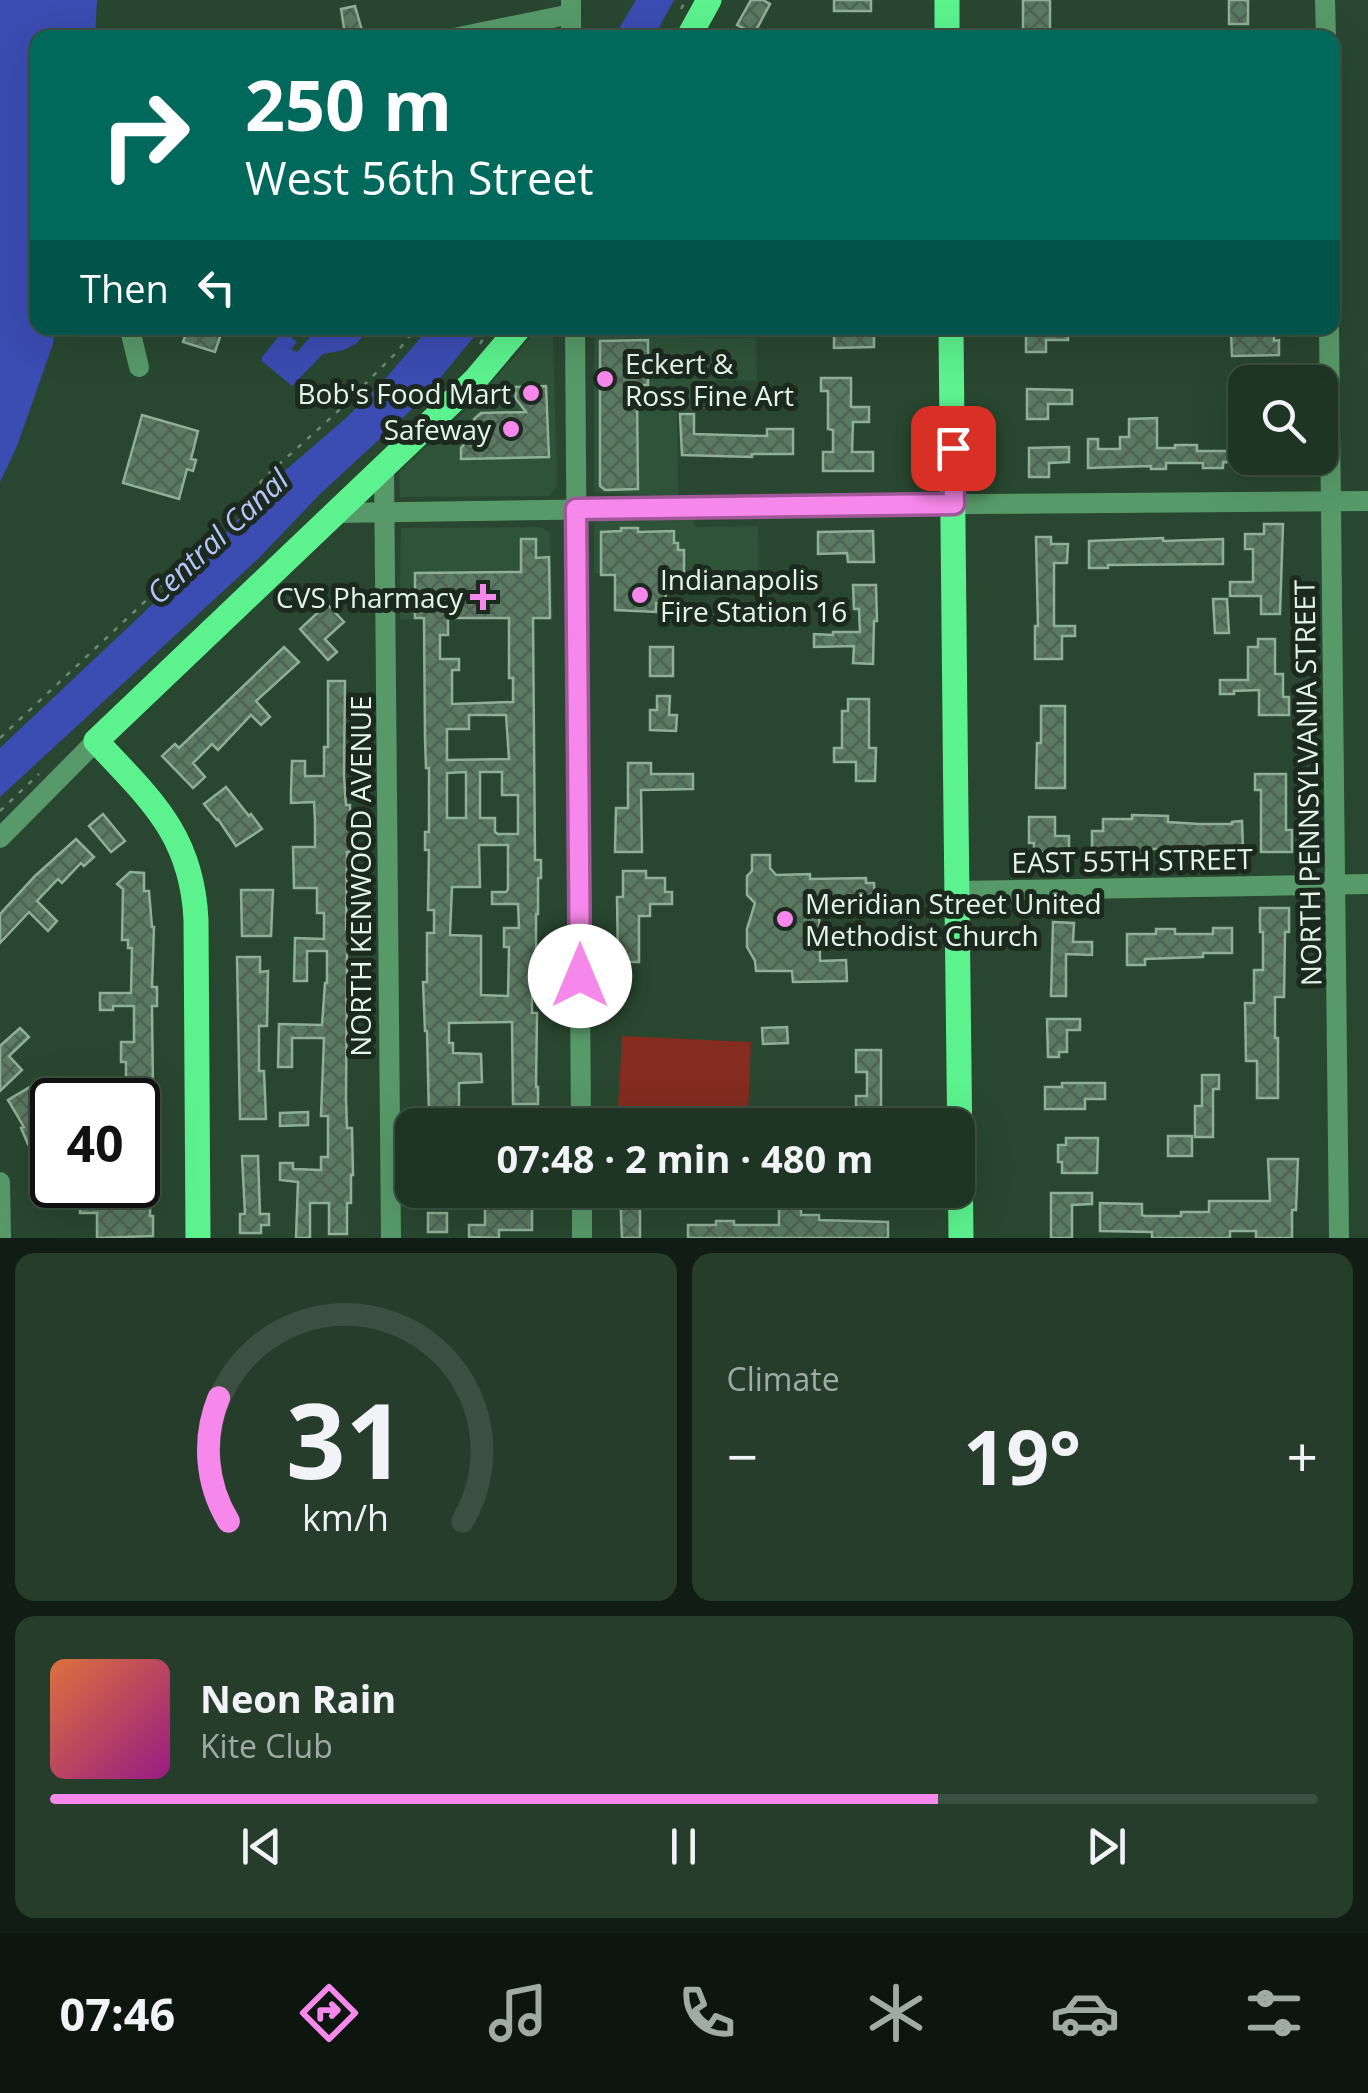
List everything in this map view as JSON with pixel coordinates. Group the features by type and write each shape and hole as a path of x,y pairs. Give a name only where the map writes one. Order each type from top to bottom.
{"main road":[{"path":"692,30 708,0"},
{"path":"946,0 947,30"},
{"path":"198,1238 196,920 191,880 180,847 159,810 96,741 475,380 513,335"},
{"path":"951,335 961,1238"}],"street":[{"path":"1325,0 1326,30"},
{"path":"484,30 571,7"},
{"path":"131,335 139,367"},
{"path":"575,335 582,1108"},
{"name":"NORTH PENNSYLVANIA STREET","path":"1330,335 1339,1238"},
{"name":"NORTH KENWOOD AVENUE","path":"384,466 391,1238"},
{"path":"335,514 1368,501"},
{"path":"0,838 96,741"},
{"name":"EAST 55TH STREET","path":"958,892 1368,884"},
{"path":"0,1182 1,1238"},
{"path":"582,1208 582,1238"}],"path":[{"path":"0,738 204,546 266,476 334,415 410,335"}],"shaded area":[{"path":"0,0 97,0 95,30 30,30 30,335 54,335 17,446 0,482"},
{"path":"636,0 674,0 658,30 618,30"},
{"path":"280,335 288,335 297,342 291,349 297,352 312,335 363,335 344,350 323,354 292,386 262,361"},
{"name":"Central Canal","path":"423,335 475,335 423,399 319,495 258,559 0,797 0,748 191,568 258,494 385,379"},
{"path":"533,335 553,336 557,486 549,496 400,497 399,472 475,402"},
{"path":"594,336 756,338 757,381 716,380 715,409 677,409 678,496 594,490"},
{"path":"693,520 695,527 758,526 759,576 594,573 594,524 599,521"},
{"path":"541,527 550,533 550,620 400,619 401,528"},
{"path":"622,1036 751,1042 748,1108 618,1108"}],"building":[{"path":"751,0 770,4 756,30 737,25"},
{"path":"834,0 871,0 871,11 834,11"},
{"path":"1023,0 1050,0 1050,30 1023,30"},
{"path":"1229,0 1248,0 1248,24 1229,24"},
{"path":"355,6 362,30 344,30 341,9"},
{"path":"186,335 221,335 215,352 183,342"},
{"path":"834,335 874,335 874,347 834,348"},
{"path":"1026,335 1068,335 1068,340 1046,340 1046,352 1026,352"},
{"path":"1231,335 1274,335 1274,341 1279,340 1279,355 1232,356"},
{"path":"648,340 648,385 639,385 637,395 638,489 605,490 600,486 600,341"},
{"path":"821,378 851,378 851,407 869,407 869,422 853,422 852,452 873,452 873,471 823,471 823,452 833,452 833,430 828,429 828,391 821,391"},
{"name":"Safeway","path":"546,386 549,457 461,459 461,448 474,439 474,419 481,413 526,412 516,399 515,387"},
{"path":"1027,389 1072,390 1072,404 1048,404 1048,419 1027,419"},
{"path":"680,414 694,414 694,434 767,436 767,429 793,429 793,454 682,455"},
{"path":"142,415 198,431 191,459 196,460 193,471 187,469 179,499 123,483"},
{"path":"1157,418 1157,448 1197,445 1197,451 1228,451 1228,462 1223,462 1223,468 1203,468 1203,463 1166,463 1166,469 1088,468 1088,439 1098,439 1098,449 1120,449 1120,437 1129,437 1129,419"},
{"path":"1069,447 1069,462 1049,463 1049,477 1029,477 1029,448"},
{"path":"1264,524 1283,524 1280,614 1261,614 1261,596 1230,596 1230,582 1253,582 1253,549 1245,549 1245,534 1264,534"},
{"path":"638,528 638,532 674,531 674,543 678,543 678,550 684,550 684,572 665,574 666,603 656,603 656,612 615,610 615,575 601,575 601,532"},
{"path":"873,531 874,562 848,562 847,553 818,554 818,532"},
{"path":"1036,537 1051,537 1051,544 1068,544 1067,563 1054,563 1054,626 1075,626 1075,636 1062,636 1062,659 1035,659"},
{"path":"521,539 536,539 536,558 549,557 550,618 533,618 535,860 541,860 536,914 539,971 532,971 532,1013 537,1013 538,1104 513,1104 512,1022 449,1023 453,1053 481,1054 482,1082 459,1083 459,1108 429,1108 423,982 427,982 427,933 434,933 434,910 428,910 429,850 425,850 425,832 429,832 429,768 425,739 424,618 415,618 415,573 521,572","holes":["448,618 509,618 513,702 452,704 452,670 459,670 459,659 440,659 440,635 448,635","469,715 506,715 509,759 447,760 447,729 469,729","466,772 466,818 447,818 447,773","480,772 502,772 502,795 518,795 518,834 498,834 495,818 480,818","479,845 508,845 508,889 492,892 492,904 518,904 519,928 504,928 504,947 509,947 508,996 481,995 481,936 450,935 452,887 480,887"]},
{"path":"1223,539 1223,564 1089,568 1089,541"},
{"path":"853,585 876,585 873,664 853,663 854,646 814,647 814,634 860,632"},
{"path":"1213,599 1227,599 1229,633 1215,633"},
{"path":"327,604 344,622 325,639 337,652 328,660 300,629"},
{"path":"1258,639 1275,639 1275,674 1283,674 1283,697 1289,697 1289,715 1259,715 1259,690 1220,694 1220,680 1248,680 1248,647 1258,647"},
{"path":"284,647 299,662 256,701 270,717 261,725 251,715 218,750 212,744 193,763 205,777 193,788 162,756 175,744 179,748"},
{"path":"650,647 673,647 673,676 650,676"},
{"path":"328,681 345,681 344,776 346,805 350,805 346,929 351,929 351,948 347,948 346,1099 347,1128 352,1128 353,1175 351,1203 347,1203 347,1234 329,1234 329,1203 310,1203 310,1238 296,1238 298,1182 280,1180 280,1163 293,1163 293,1169 321,1170 321,1157 328,1157 328,1116 321,1116 324,1038 292,1038 292,1067 278,1067 279,1024 322,1025 327,951 307,951 307,981 294,981 295,938 324,939 324,913 317,913 317,888 294,888 293,847 315,847 315,821 314,802 291,803 292,761 305,761 305,776 324,776"},
{"path":"657,696 670,696 669,715 677,715 676,731 650,730 650,710 657,710"},
{"path":"848,699 869,699 869,748 876,748 875,781 856,781 856,762 834,762 834,748 842,748 842,711 848,711"},
{"path":"1041,706 1065,706 1065,788 1036,788"},
{"path":"628,763 651,763 651,774 693,774 693,789 641,790 642,852 615,852 616,808 628,808"},
{"path":"1255,774 1286,774 1286,830 1292,830 1292,852 1261,852 1261,790 1255,790"},
{"path":"226,787 262,829 236,846 204,804"},
{"path":"103,814 125,841 111,852 89,826"},
{"path":"1132,815 1168,816 1168,822 1199,824 1242,821 1243,849 1144,849 1144,854 1092,850 1092,831 1103,831 1103,819 1132,819"},
{"path":"1029,817 1055,817 1055,836 1069,836 1069,853 1034,852 1034,843 1029,843"},
{"path":"76,839 94,857 84,866 81,863 62,883 58,879 37,901 57,921 48,931 29,912 0,943 0,914"},
{"name":"Meridian Street United Methodist Church","path":"752,855 770,855 770,868 776,875 866,878 866,883 874,883 875,902 870,902 870,908 819,909 820,961 846,960 847,981 793,982 792,971 756,971 747,947 747,929 755,903 747,895"},
{"path":"623,871 646,871 646,878 665,878 665,892 672,892 672,904 650,904 650,916 639,916 639,962 618,962 617,897 623,897"},
{"path":"130,872 144,873 144,891 149,891 154,927 152,987 157,987 157,1006 152,1006 153,1078 126,1078 126,1062 121,1062 121,1042 134,1042 134,1006 100,1010 100,993 131,993 132,948 128,948 128,940 122,940 123,889 117,884"},
{"path":"241,890 273,890 271,936 242,936"},
{"path":"1260,908 1289,908 1284,997 1275,997 1278,1098 1257,1098 1257,1061 1246,1061 1245,1003 1254,1003 1254,970 1263,970"},
{"path":"1053,922 1074,923 1073,942 1092,942 1092,955 1066,954 1066,996 1051,996"},
{"path":"1213,928 1232,928 1232,953 1145,959 1145,965 1127,965 1127,934 1156,934 1156,929 1175,929 1175,934 1213,934"},
{"path":"237,957 260,957 260,972 268,971 267,1026 259,1026 259,1071 264,1071 266,1119 240,1119"},
{"path":"1047,1019 1080,1019 1080,1030 1067,1030 1067,1052 1059,1052 1059,1057 1048,1057"},
{"path":"787,1027 788,1043 763,1044 762,1028"},
{"path":"20,1028 29,1037 9,1056 22,1070 0,1091 0,1046"},
{"path":"856,1050 881,1050 881,1108 856,1108 856,1096 867,1096 867,1072 856,1072"},
{"path":"1202,1075 1219,1075 1219,1089 1213,1089 1213,1137 1195,1137 1195,1106 1202,1106"},
{"path":"1062,1083 1105,1083 1105,1099 1085,1099 1085,1109 1045,1109 1045,1087 1062,1087"},
{"path":"30,1087 30,1143 28,1144 21,1128 24,1127 8,1100"},
{"path":"308,1112 308,1125 280,1126 280,1113"},
{"path":"1168,1136 1192,1136 1192,1156 1168,1156"},
{"path":"1066,1138 1098,1138 1097,1173 1062,1173 1058,1145 1066,1145"},
{"path":"242,1156 258,1156 260,1214 269,1214 269,1225 261,1225 261,1233 240,1233 240,1214 245,1214"},
{"path":"1268,1159 1298,1159 1292,1238 1256,1238 1256,1231 1230,1231 1230,1238 1152,1238 1152,1232 1100,1231 1100,1203 1142,1204 1145,1216 1181,1216 1181,1212 1209,1212 1209,1201 1270,1201"},
{"path":"1051,1193 1092,1193 1092,1204 1072,1205 1072,1238 1051,1238"},
{"path":"80,1208 150,1208 153,1236 97,1238 97,1213 80,1213"},
{"path":"485,1208 532,1208 532,1230 499,1230 499,1238 469,1237 469,1225 485,1225"},
{"path":"621,1208 640,1208 640,1238 622,1238"},
{"path":"779,1208 801,1208 801,1215 819,1215 819,1220 888,1222 888,1238 688,1238 688,1225 716,1225 716,1221 779,1225"},
{"path":"428,1213 447,1213 447,1232 428,1232"}],"place":[{"name":"Eckert & Ross Fine Art","path":"605,379"},
{"name":"Bob's Food Mart","path":"531,393"},
{"name":"Safeway","path":"511,429"},
{"name":"Indianapolis Fire Station 16","path":"640,595"},
{"name":"CVS Pharmacy","path":"483,597"},
{"name":"Meridian Street United Methodist Church","path":"785,919"}],"route":[{"path":"580,976 576,509 954,504 953,448"}]}
